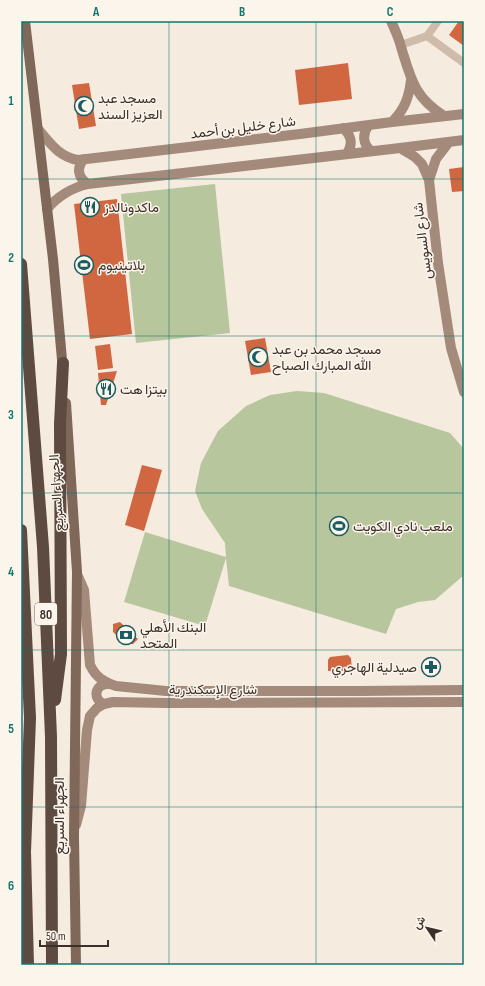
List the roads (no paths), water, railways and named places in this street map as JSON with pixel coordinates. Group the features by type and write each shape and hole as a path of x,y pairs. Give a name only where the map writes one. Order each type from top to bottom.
{"highway":[{"name":"الجهراء السريع","path":"21,264 43,547 51,737 52,965"},
{"path":"51,737 61,654 60,424 63,363"},
{"name":"80","path":"21,530 30,718 25,852 28,965"},
{"path":"21,810 25,852"}],"main road":[{"name":"الجهراء السريع","path":"24,21 48,209 63,363 77,572 74,837 76,965"}],"street":[{"path":"391,21 416,89 428,105 444,116"},
{"path":"401,45 427,36 438,21"},
{"path":"427,36 464,63"},
{"path":"392,122 403,110 412,80"},
{"name":"شارع خليل بن أحمد","path":"38,129 60,153 72,159 84,159 464,114"},
{"path":"368,126 364,134 364,139 367,148 371,151"},
{"path":"343,128 350,136 351,140 351,145 347,154"},
{"path":"48,209 58,197 65,192 88,184 464,140"},
{"name":"شارع السويس","path":"429,180 436,159 449,142"},
{"name":"شارع السويس","path":"400,148 412,154 422,164 429,180 438,263 450,340 462,376 464,392"},
{"path":"84,159 79,168 79,173 84,182 88,184"},
{"path":"77,572 84,590 90,665 96,675 108,684"},
{"path":"74,837 81,806 87,730 90,716 97,708 104,704 99,701 96,693 99,687 108,684"},
{"name":"شارع الإسكندرية","path":"108,684 166,690 464,690"},
{"path":"420,690 420,703"},
{"path":"404,691 404,703"},
{"name":"شارع الإسكندرية","path":"104,704 113,702 464,702"}],"place":[{"name":"مسجد عبد العزيز السند","path":"84,106"},
{"name":"ماكدونالدز","path":"90,207"},
{"name":"بلاتينيوم","path":"84,265"},
{"name":"مسجد محمد بن عبد الله المبارك الصباح","path":"258,357"},
{"name":"بيتزا هت","path":"106,389"},
{"name":"ملعب نادي الكويت","path":"339,526"},
{"name":"البنك الأهلي المتحد","path":"126,635"},
{"name":"صيدلية الهاجري","path":"431,667"}]}
